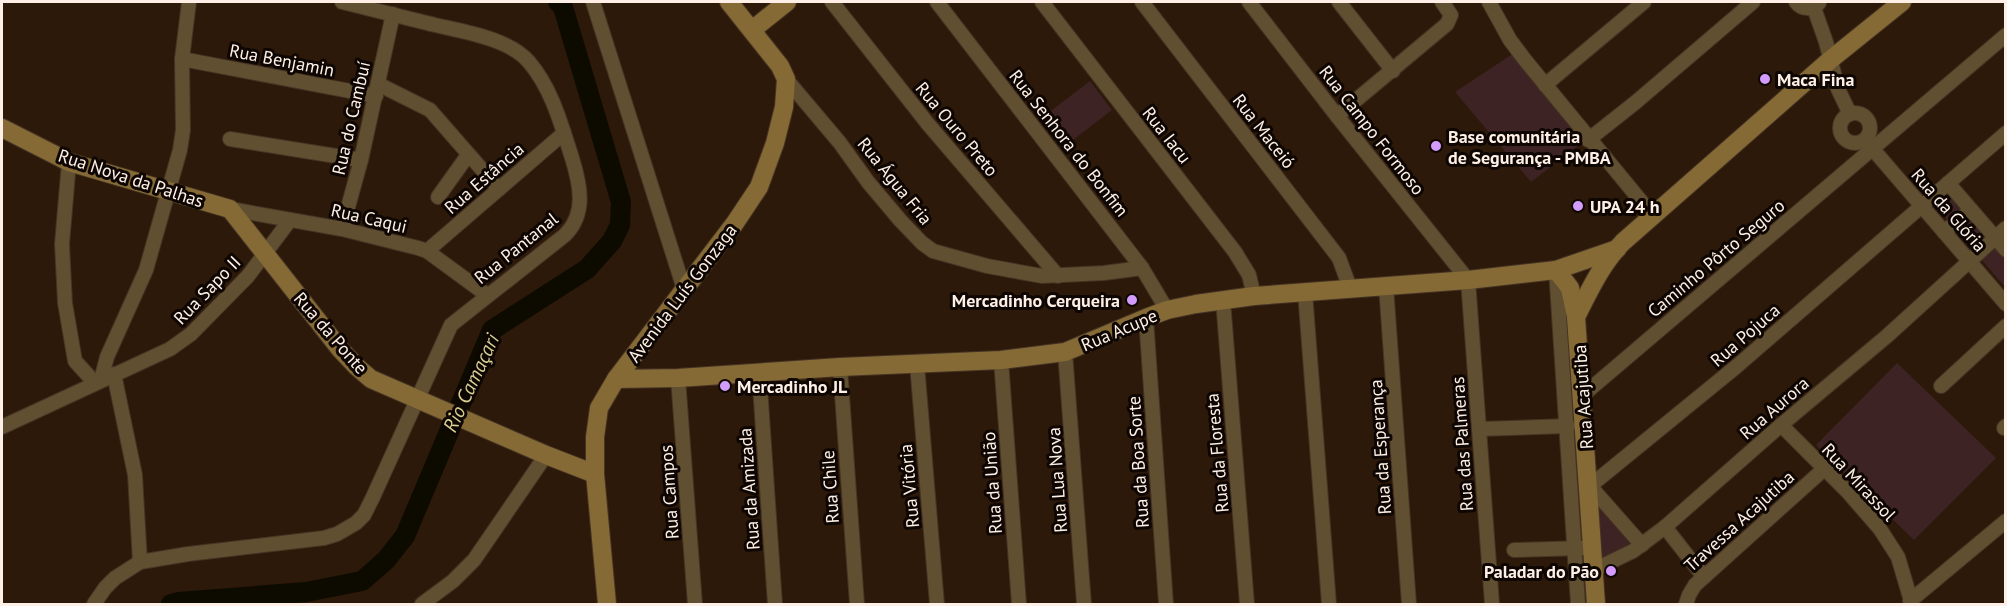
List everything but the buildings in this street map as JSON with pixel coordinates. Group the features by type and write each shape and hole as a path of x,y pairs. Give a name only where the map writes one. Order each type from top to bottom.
{"street":[{"path":"69,162 62,244 64,292 75,361 98,382 146,270 182,138 182,59 189,2"},
{"name":"Rua Pantanal","path":"140,562 324,538 350,529 364,515 424,403 451,325 565,235 573,226 580,208 580,183 564,133 550,94 527,60 516,51 478,36 342,2"},
{"path":"593,2 684,289"},
{"path":"729,2 780,66 786,80"},
{"path":"752,30 787,2"},
{"name":"Rua Ouro Preto","path":"832,2 928,124 1058,276"},
{"name":"Rua Senhora do Bonfim","path":"937,2 1142,268 1167,310"},
{"name":"Rua Iacu","path":"1042,2 1239,259 1249,275 1254,296"},
{"name":"Rua Maceió","path":"1142,2 1339,258 1350,288"},
{"name":"Rua Campo Formoso","path":"1249,2 1468,280"},
{"path":"1339,2 1392,71"},
{"path":"1489,2 1510,40 1588,140 1654,217"},
{"path":"1545,85 1644,2"},
{"path":"1588,140 1652,89 1753,2"},
{"path":"1796,2 1803,8 1817,5 1838,89 1850,114"},
{"path":"1576,317 1593,284 1617,249 1830,60 1902,2"},
{"path":"1337,116 1443,28 1449,21 1446,7"},
{"name":"Rua do Cambuí","path":"342,229 361,160 393,14"},
{"name":"Caminho Pôrto Seguro","path":"1583,395 1869,144 2006,35"},
{"name":"Rua Benjamin","path":"182,59 377,90 430,110 499,189"},
{"name":"Avenida Luís Gonzaga","path":"607,604 595,474 596,419 604,398 616,379 735,223 759,187 775,143 784,107 786,80"},
{"name":"Rua Água Fria","path":"786,80 840,143 875,189 922,243 933,251 1022,274 1058,276 1142,268"},
{"path":"1850,114 1860,114 1868,121 1869,144 1850,142 1842,136 1841,126 1850,114"},
{"name":"Rua Nova da Palhas","path":"2,128 69,162 230,209"},
{"name":"Rua Estância","path":"427,251 564,133"},
{"name":"Rua Pojuca","path":"1590,486 1712,388 2006,133"},
{"path":"230,139 361,160"},
{"name":"Rua da Glória","path":"1869,144 2006,304"},
{"path":"438,197 468,155"},
{"path":"1948,183 1971,210 2000,233 2006,250"},
{"name":"Rua Caqui","path":"230,209 342,229 427,251 487,295"},
{"name":"Rua da Ponte","path":"230,209 340,349 371,379 595,474"},
{"path":"1944,232 1971,210"},
{"name":"Rua Sapo II","path":"2,427 170,349 183,340 248,276 290,220"},
{"name":"Rua Aurora","path":"1594,570 1642,546 1665,527 1887,336 2000,233"},
{"name":"Rua Acupe","path":"616,379 678,378 840,367 1001,360 1065,352 1167,310 1254,296 1468,280 1556,270 1617,249"},
{"path":"1556,270 1568,426 1584,548 1578,604"},
{"name":"Rua Acajutiba","path":"1556,270 1570,288 1576,317 1590,486 1584,548 1594,570 1596,604"},
{"name":"Rua das Palmeras","path":"1468,280 1492,604"},
{"name":"Rua da Esperança","path":"1386,286 1409,604"},
{"path":"1305,292 1329,604"},
{"name":"Rua da Floresta","path":"1223,300 1247,604"},
{"name":"Rua da Boa Sorte","path":"1146,318 1166,604"},
{"path":"1941,386 2006,326"},
{"name":"Rua Lua Nova","path":"1065,352 1084,604"},
{"name":"Rua da União","path":"1001,360 1019,604"},
{"name":"Rua Vitória","path":"917,364 937,604"},
{"name":"Rua Chile","path":"840,367 857,604"},
{"name":"Rua da Amizada","path":"759,372 775,604"},
{"path":"94,604 115,578 140,562 135,475 114,374"},
{"name":"Rua Campos","path":"678,378 695,604"},
{"name":"Rua Mirassol","path":"1781,425 1867,514 1890,542 1903,570 1911,603"},
{"path":"1479,429 1568,426"},
{"path":"422,604 453,581 469,565 546,455"},
{"name":"Travessa Acajutiba","path":"1686,604 1689,595 1704,577 1824,469"},
{"path":"1590,486 1642,546"},
{"path":"1911,603 2006,521"},
{"path":"1665,527 1704,577"},
{"path":"1514,550 1584,548"}],"shaded area":[{"path":"1514,53 1583,142 1531,182 1455,92"},
{"path":"1090,81 1112,110 1065,146 1043,117"},
{"path":"1946,187 2005,254 2005,287 1931,201"},
{"path":"1897,363 1996,458 1914,540 1816,445"},
{"path":"1590,487 1641,541 1595,569"}],"waterway":[{"name":"Rio Camaçari","path":"171,604 306,592 362,581 386,560 405,536 492,330 587,269 612,241 620,225 621,202 563,7 558,2"}],"place":[{"name":"Maca Fina","path":"1765,79"},
{"name":"Base comunitária de Segurança - PMBA","path":"1436,146"},
{"name":"UPA 24 h","path":"1578,206"},
{"name":"Mercadinho Cerqueira","path":"1132,300"},
{"name":"Mercadinho JL","path":"725,386"},
{"name":"Paladar do Pão","path":"1611,571"}]}
